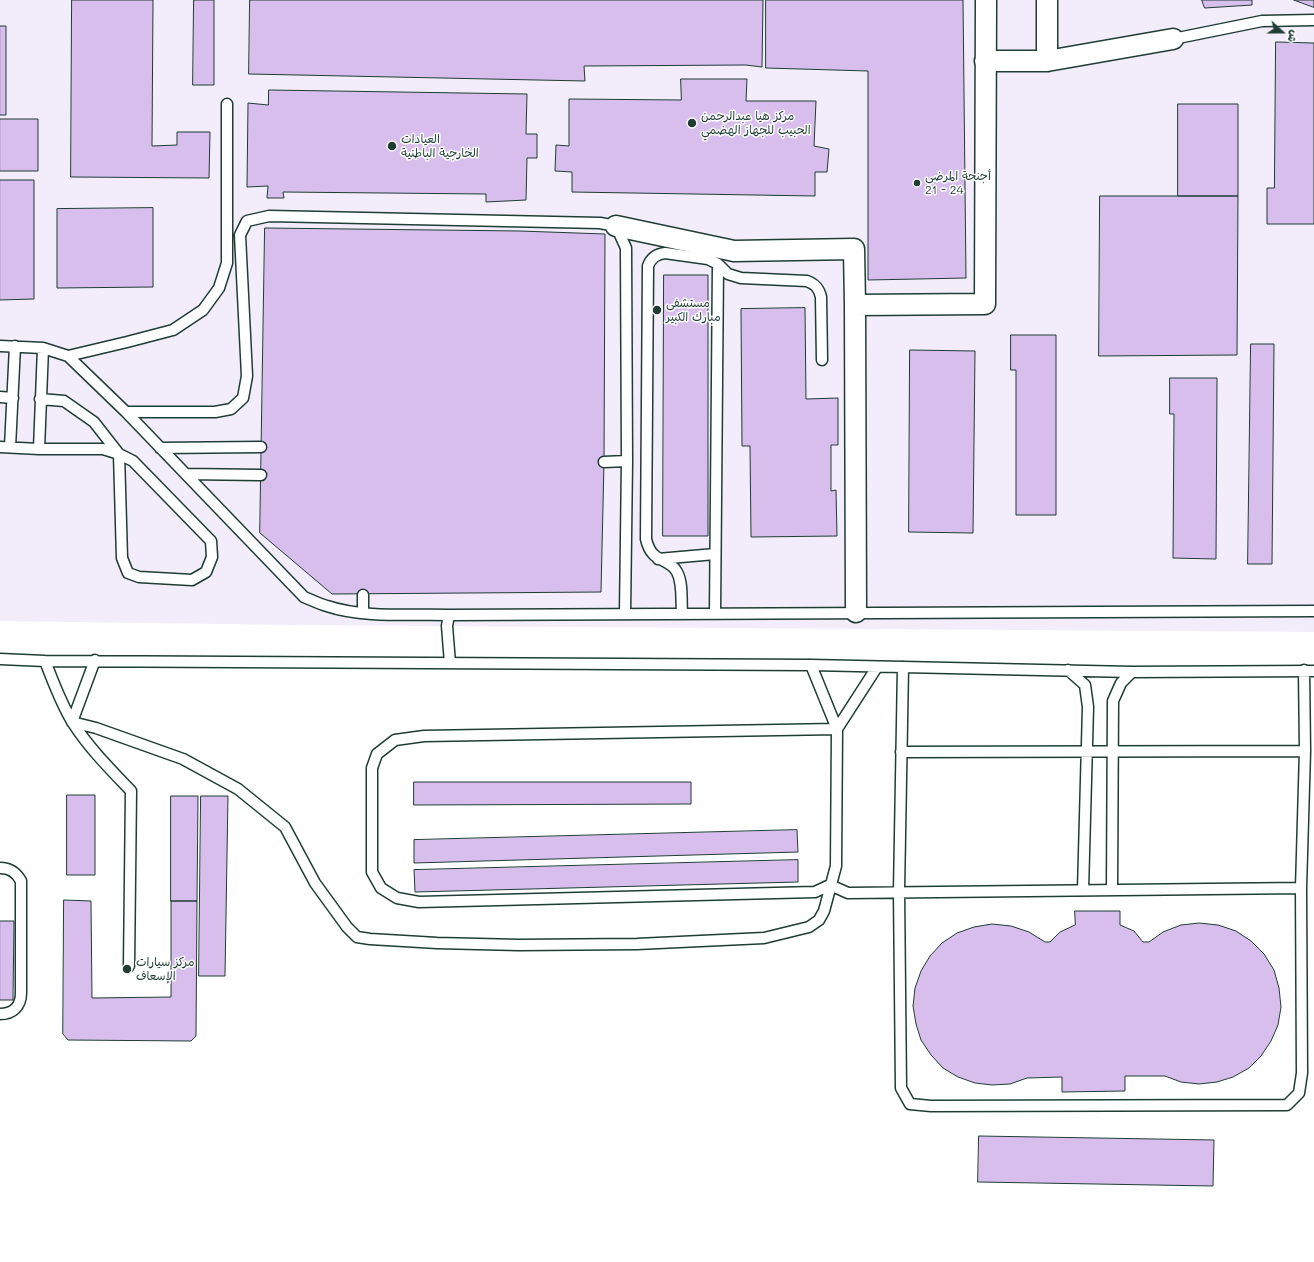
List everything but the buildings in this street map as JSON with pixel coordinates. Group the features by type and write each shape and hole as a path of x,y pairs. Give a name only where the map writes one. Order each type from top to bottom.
{"street":[{"path":"854,305 985,304 986,0"},
{"path":"1047,0 1047,61"},
{"path":"985,61 1047,61 1173,39"},
{"path":"616,226 734,251 854,249 856,612"}],"lane":[{"path":"1173,39 1262,21 1314,20"},
{"path":"68,356 173,330 203,310 219,288 227,263 227,104"},
{"path":"126,412 215,412 231,409 243,398 247,376 240,235 247,221 268,216 600,223 616,226 626,248 627,461 625,614"},
{"path":"682,613 680,582 677,573 673,567 652,554 648,548 646,538 648,266 652,258 658,254 665,253 708,259 718,264 728,274 741,278 807,281 813,283 820,292 821,297 822,360"},
{"path":"715,614 718,264"},
{"path":"0,346 43,348 68,356 126,412 304,597 326,606 344,611 363,613 449,615 1314,611"},
{"path":"15,346 13,398 5,447 39,449 103,449 119,454 133,461 211,541 212,557 206,572 192,580 138,578 128,573 122,558 119,454 94,422 64,401 40,399"},
{"path":"39,449 43,348"},
{"path":"0,397 13,398"},
{"path":"160,448 261,447"},
{"path":"604,462 627,461"},
{"path":"186,474 261,475"},
{"path":"658,559 715,554"},
{"path":"363,595 363,613"},
{"path":"449,615 447,626 450,663"},
{"path":"0,659 45,661 95,660 811,665 1068,670 1132,672 1309,670 1301,888 1302,1073 1299,1093 1287,1105 931,1106 910,1104 900,1088 899,891 903,667"},
{"path":"72,722 95,660"},
{"path":"45,661 72,722 89,746 131,791 129,966"},
{"path":"72,722 96,728 183,759 238,789 285,827 315,882 347,927 357,936 370,939 430,943 519,945 637,944 764,938 809,928 819,920 824,911 836,866 837,729 811,665"},
{"path":"837,729 877,667"},
{"path":"1068,670 1085,685 1088,707 1084,890"},
{"path":"1112,889 1113,701 1121,683 1132,672"},
{"path":"837,729 424,736 395,740 377,754 372,768 372,872 381,888 397,898 419,902 815,892 830,885 848,892 1301,888"},
{"path":"901,752 1305,751"},
{"path":"0,868 10,869 21,881 21,999 19,1005 14,1010 9,1013 0,1014"}],"shaded area":[{"name":"مستشفى مبارك الكبير","path":"0,0 1314,0 1314,632 291,625 0,621"}],"place":[{"name":"مركز هيا عبدالرحمن الحبيب للجهاز الهضمي","path":"692,123"},
{"name":"العيادات الخارجية الباطنية","path":"392,146"},
{"name":"أجنحة المرضى 21 - 24","path":"917,183"},
{"name":"مستشفى مبارك الكبير","path":"657,310"},
{"name":"مركز سيارات الإسعاف","path":"127,969"}]}
